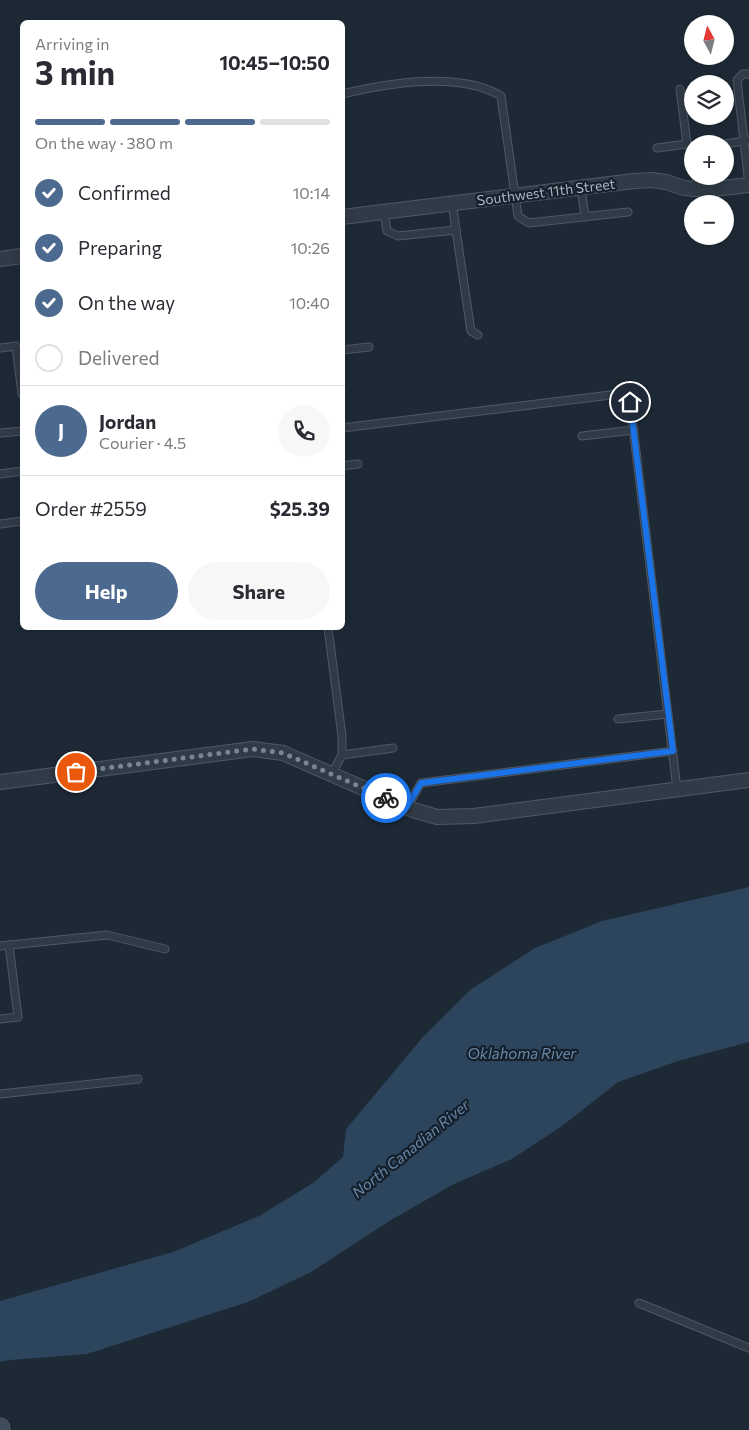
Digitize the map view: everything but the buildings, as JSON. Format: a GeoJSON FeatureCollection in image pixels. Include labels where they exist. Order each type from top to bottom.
{"type":"FeatureCollection","features":[{"type":"Feature","properties":{"kind":"street","name":"Southwest 11th Street"},"geometry":{"type":"LineString","coordinates":[[345,217],[581,187],[651,180],[684,182]]}},
{"type":"Feature","properties":{"kind":"street","name":"Southwest 11th Street"},"geometry":{"type":"LineString","coordinates":[[699,185],[706,190],[749,185]]}},
{"type":"Feature","properties":{"kind":"street"},"geometry":{"type":"LineString","coordinates":[[0,259],[20,256]]}},
{"type":"Feature","properties":{"kind":"street"},"geometry":{"type":"LineString","coordinates":[[0,782],[253,749],[283,753],[407,807],[437,817],[474,816],[749,780]]}},
{"type":"Feature","properties":{"kind":"lane"},"geometry":{"type":"LineString","coordinates":[[749,74],[743,74],[737,80],[746,141],[749,185]]}},
{"type":"Feature","properties":{"kind":"lane"},"geometry":{"type":"LineString","coordinates":[[345,93],[405,83],[455,81],[494,91],[501,96],[518,216],[529,223],[628,212]]}},
{"type":"Feature","properties":{"kind":"lane"},"geometry":{"type":"LineString","coordinates":[[680,89],[688,135]]}},
{"type":"Feature","properties":{"kind":"lane"},"geometry":{"type":"LineString","coordinates":[[657,148],[684,146]]}},
{"type":"Feature","properties":{"kind":"lane"},"geometry":{"type":"LineString","coordinates":[[581,187],[585,217]]}},
{"type":"Feature","properties":{"kind":"lane"},"geometry":{"type":"LineString","coordinates":[[452,203],[470,331],[478,335]]}},
{"type":"Feature","properties":{"kind":"lane"},"geometry":{"type":"LineString","coordinates":[[384,212],[387,231],[398,236],[456,230]]}},
{"type":"Feature","properties":{"kind":"lane"},"geometry":{"type":"LineString","coordinates":[[0,348],[16,346],[20,378]]}},
{"type":"Feature","properties":{"kind":"lane"},"geometry":{"type":"LineString","coordinates":[[345,350],[369,347]]}},
{"type":"Feature","properties":{"kind":"lane"},"geometry":{"type":"LineString","coordinates":[[345,428],[619,394],[630,402],[677,789]]}},
{"type":"Feature","properties":{"kind":"lane"},"geometry":{"type":"LineString","coordinates":[[582,436],[634,430]]}},
{"type":"Feature","properties":{"kind":"lane"},"geometry":{"type":"LineString","coordinates":[[0,434],[20,431]]}},
{"type":"Feature","properties":{"kind":"lane"},"geometry":{"type":"LineString","coordinates":[[345,466],[358,464]]}},
{"type":"Feature","properties":{"kind":"lane"},"geometry":{"type":"LineString","coordinates":[[0,474],[20,471]]}},
{"type":"Feature","properties":{"kind":"lane"},"geometry":{"type":"LineString","coordinates":[[0,524],[20,521]]}},
{"type":"Feature","properties":{"kind":"lane"},"geometry":{"type":"LineString","coordinates":[[328,630],[342,736],[342,755],[331,774]]}},
{"type":"Feature","properties":{"kind":"lane"},"geometry":{"type":"LineString","coordinates":[[618,719],[668,714]]}},
{"type":"Feature","properties":{"kind":"lane"},"geometry":{"type":"LineString","coordinates":[[342,755],[393,748]]}},
{"type":"Feature","properties":{"kind":"lane"},"geometry":{"type":"LineString","coordinates":[[407,807],[421,783],[673,751]]}},
{"type":"Feature","properties":{"kind":"lane"},"geometry":{"type":"LineString","coordinates":[[0,946],[107,935],[165,949]]}},
{"type":"Feature","properties":{"kind":"lane"},"geometry":{"type":"LineString","coordinates":[[0,1019],[18,1016],[8,945]]}},
{"type":"Feature","properties":{"kind":"lane"},"geometry":{"type":"LineString","coordinates":[[0,1094],[138,1079]]}},
{"type":"Feature","properties":{"kind":"lane"},"geometry":{"type":"LineString","coordinates":[[639,1303],[749,1348]]}},
{"type":"Feature","properties":{"kind":"water","name":"Oklahoma River"},"geometry":{"type":"Polygon","coordinates":[[[749,887],[749,1042],[678,1061],[618,1082],[562,1126],[512,1159],[454,1184],[391,1220],[311,1272],[248,1302],[87,1354],[0,1362],[0,1301],[173,1252],[259,1216],[313,1183],[343,1157],[346,1129],[422,1038],[470,990],[535,948],[602,921],[749,887]]]}},
{"type":"Feature","properties":{"kind":"way so far"},"geometry":{"type":"LineString","coordinates":[[76,772],[253,749],[283,753],[386,798]]}},
{"type":"Feature","properties":{"kind":"route"},"geometry":{"type":"LineString","coordinates":[[386,798],[407,807],[421,783],[673,751],[630,402]]}},
{"type":"Feature","properties":{"kind":"water label","name":"North Canadian River"},"geometry":{"type":"Point","coordinates":[411,1149]}}]}
